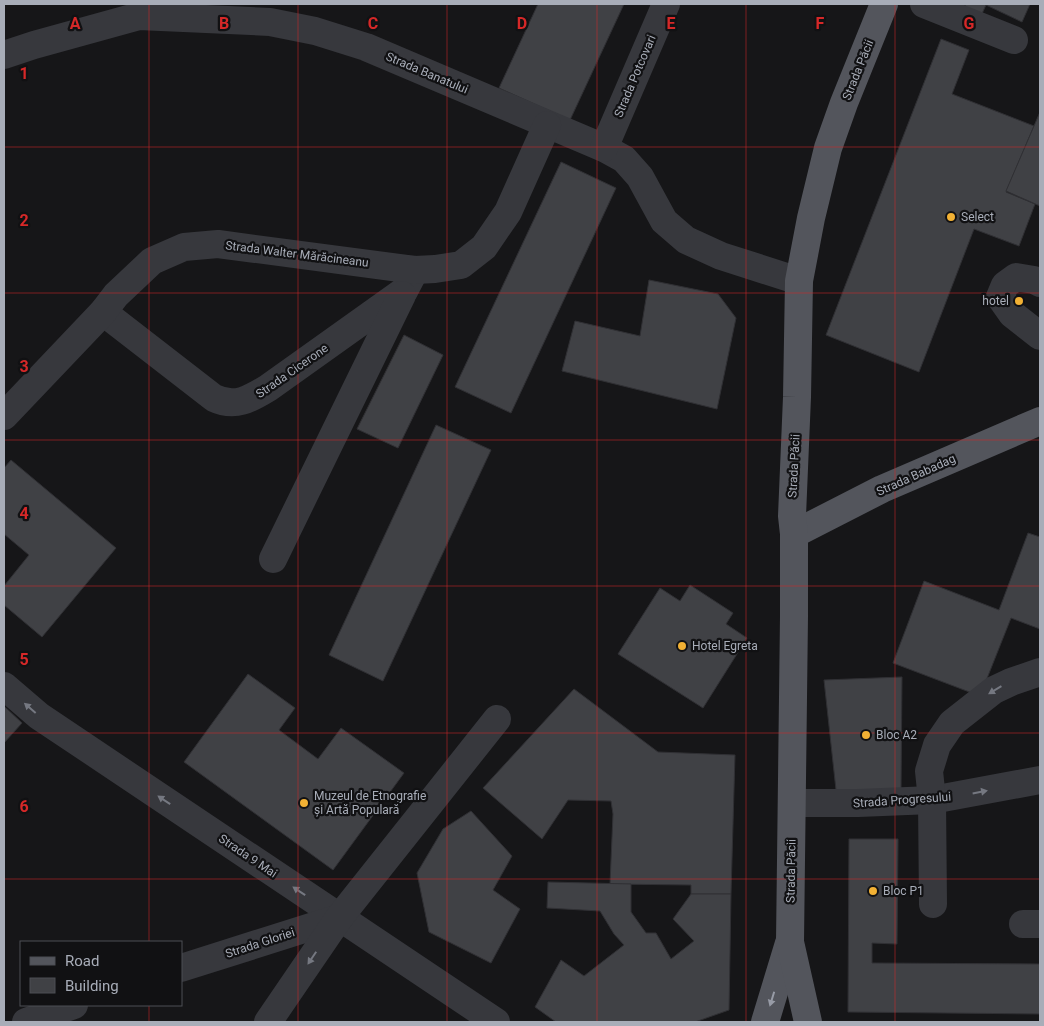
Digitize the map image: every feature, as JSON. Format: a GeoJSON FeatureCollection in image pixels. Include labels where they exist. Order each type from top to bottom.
{"type":"FeatureCollection","features":[{"type":"Feature","properties":{"kind":"main road","name":"Strada Păcii"},"geometry":{"type":"LineString","coordinates":[[808,1022],[790,942],[794,534],[792,516],[799,280],[811,218],[828,148],[884,4]]}},
{"type":"Feature","properties":{"kind":"main road","name":"Strada Babadag"},"geometry":{"type":"LineString","coordinates":[[794,534],[882,489],[1040,421]]}},
{"type":"Feature","properties":{"kind":"main road","name":"Strada Păcii"},"geometry":{"type":"LineString","coordinates":[[765,1022],[790,942]]}},
{"type":"Feature","properties":{"kind":"street","name":"Strada Potcovari"},"geometry":{"type":"LineString","coordinates":[[604,148],[666,4]]}},
{"type":"Feature","properties":{"kind":"street"},"geometry":{"type":"LineString","coordinates":[[924,4],[1014,40]]}},
{"type":"Feature","properties":{"kind":"street","name":"Strada Banatului"},"geometry":{"type":"LineString","coordinates":[[4,55],[139,16],[270,22],[316,30],[366,47],[604,148],[624,159],[640,177],[664,221],[686,240],[721,256],[799,280]]}},
{"type":"Feature","properties":{"kind":"street","name":"Strada Walter Mărăcineanu"},"geometry":{"type":"LineString","coordinates":[[4,416],[104,312],[116,295],[152,261],[184,247],[218,244],[410,280],[435,269],[461,265],[484,247],[508,212],[547,125]]}},
{"type":"Feature","properties":{"kind":"street"},"geometry":{"type":"LineString","coordinates":[[1040,283],[1016,277],[1005,285],[1000,297],[1012,314],[1040,336]]}},
{"type":"Feature","properties":{"kind":"street"},"geometry":{"type":"LineString","coordinates":[[273,559],[410,280]]}},
{"type":"Feature","properties":{"kind":"street","name":"Strada Cicerone"},"geometry":{"type":"LineString","coordinates":[[104,312],[214,398],[224,403],[234,403],[250,399],[268,388],[410,280]]}},
{"type":"Feature","properties":{"kind":"street"},"geometry":{"type":"LineString","coordinates":[[933,904],[932,800],[929,771],[937,745],[952,723],[994,690],[1040,672]]}},
{"type":"Feature","properties":{"kind":"street","name":"Strada 9 Mai"},"geometry":{"type":"LineString","coordinates":[[4,686],[39,716],[496,1022]]}},
{"type":"Feature","properties":{"kind":"street"},"geometry":{"type":"LineString","coordinates":[[268,1022],[340,918],[497,719]]}},
{"type":"Feature","properties":{"kind":"street","name":"Strada Progresului"},"geometry":{"type":"LineString","coordinates":[[792,802],[858,803],[932,800],[1040,780]]}},
{"type":"Feature","properties":{"kind":"street","name":"Strada Gloriei"},"geometry":{"type":"LineString","coordinates":[[182,968],[340,918]]}},
{"type":"Feature","properties":{"kind":"street"},"geometry":{"type":"LineString","coordinates":[[26,1022],[71,1006]]}},
{"type":"Feature","properties":{"kind":"building"},"geometry":{"type":"Polygon","coordinates":[[[538,4],[624,4],[570,120],[499,88],[538,4]]]}},
{"type":"Feature","properties":{"kind":"building"},"geometry":{"type":"Polygon","coordinates":[[[966,4],[1030,4],[1022,22],[986,5],[979,20],[962,12],[966,4]]]}},
{"type":"Feature","properties":{"kind":"building","name":"Select"},"geometry":{"type":"Polygon","coordinates":[[[941,39],[969,50],[952,94],[1034,126],[1006,192],[1035,204],[1019,246],[974,229],[919,372],[826,335],[941,39]]]}},
{"type":"Feature","properties":{"kind":"building"},"geometry":{"type":"Polygon","coordinates":[[[1040,112],[1040,206],[1006,191],[1040,112]]]}},
{"type":"Feature","properties":{"kind":"building"},"geometry":{"type":"Polygon","coordinates":[[[561,162],[616,188],[511,413],[455,387],[561,162]]]}},
{"type":"Feature","properties":{"kind":"building"},"geometry":{"type":"Polygon","coordinates":[[[649,280],[718,294],[736,318],[717,409],[562,371],[575,321],[640,336],[649,280]]]}},
{"type":"Feature","properties":{"kind":"building"},"geometry":{"type":"Polygon","coordinates":[[[404,335],[443,355],[398,448],[357,429],[404,335]]]}},
{"type":"Feature","properties":{"kind":"building"},"geometry":{"type":"Polygon","coordinates":[[[436,425],[491,450],[383,681],[329,655],[436,425]]]}},
{"type":"Feature","properties":{"kind":"building"},"geometry":{"type":"Polygon","coordinates":[[[11,460],[116,548],[42,637],[4,605],[4,586],[29,555],[4,534],[4,468],[11,460]]]}},
{"type":"Feature","properties":{"kind":"building"},"geometry":{"type":"Polygon","coordinates":[[[1028,533],[1040,537],[1040,629],[1011,618],[980,696],[893,663],[924,581],[999,610],[1028,533]]]}},
{"type":"Feature","properties":{"kind":"building","name":"Hotel Egreta"},"geometry":{"type":"Polygon","coordinates":[[[690,585],[733,613],[726,624],[747,638],[703,708],[618,654],[660,588],[680,601],[690,585]]]}},
{"type":"Feature","properties":{"kind":"building"},"geometry":{"type":"Polygon","coordinates":[[[248,674],[295,708],[279,730],[318,759],[341,728],[404,773],[333,870],[184,762],[248,674]]]}},
{"type":"Feature","properties":{"kind":"building","name":"Bloc A2"},"geometry":{"type":"Polygon","coordinates":[[[902,677],[901,791],[836,790],[824,680],[902,677]]]}},
{"type":"Feature","properties":{"kind":"building"},"geometry":{"type":"Polygon","coordinates":[[[574,689],[658,752],[735,755],[731,894],[691,894],[691,885],[610,884],[613,814],[611,801],[568,800],[542,839],[483,788],[574,689]]]}},
{"type":"Feature","properties":{"kind":"building"},"geometry":{"type":"Polygon","coordinates":[[[4,706],[22,723],[4,743],[4,706]]]}},
{"type":"Feature","properties":{"kind":"building"},"geometry":{"type":"Polygon","coordinates":[[[471,811],[512,856],[493,890],[520,909],[491,963],[429,932],[417,873],[443,829],[471,811]]]}},
{"type":"Feature","properties":{"kind":"building","name":"Bloc P1"},"geometry":{"type":"Polygon","coordinates":[[[849,839],[898,839],[897,944],[872,943],[872,963],[1040,964],[1040,1014],[848,1012],[849,839]]]}},
{"type":"Feature","properties":{"kind":"building"},"geometry":{"type":"Polygon","coordinates":[[[548,882],[631,884],[631,912],[646,933],[656,933],[671,959],[694,941],[673,919],[691,894],[731,894],[729,1010],[695,1022],[556,1022],[535,1007],[561,960],[584,976],[624,945],[614,934],[600,911],[547,908],[548,882]]]}},
{"type":"Feature","properties":{"kind":"place","name":"Select"},"geometry":{"type":"Point","coordinates":[951,217]}},
{"type":"Feature","properties":{"kind":"place","name":"hotel"},"geometry":{"type":"Point","coordinates":[1019,301]}},
{"type":"Feature","properties":{"kind":"place","name":"Hotel Egreta"},"geometry":{"type":"Point","coordinates":[682,646]}},
{"type":"Feature","properties":{"kind":"place","name":"Bloc A2"},"geometry":{"type":"Point","coordinates":[866,735]}},
{"type":"Feature","properties":{"kind":"place","name":"Muzeul de Etnografie și Artă Populară"},"geometry":{"type":"Point","coordinates":[304,803]}},
{"type":"Feature","properties":{"kind":"place","name":"Bloc P1"},"geometry":{"type":"Point","coordinates":[873,891]}}]}
